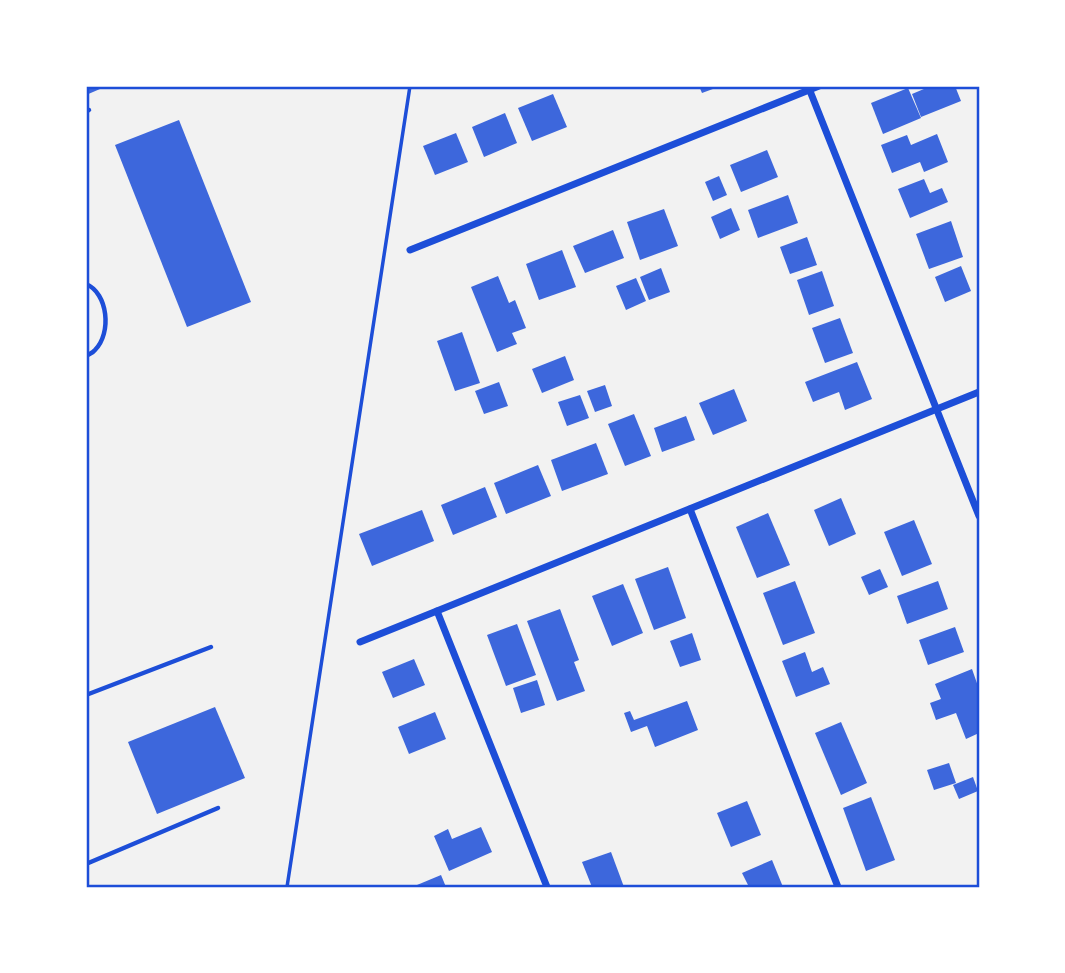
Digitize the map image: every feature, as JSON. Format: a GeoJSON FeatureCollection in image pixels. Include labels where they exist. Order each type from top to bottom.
{"type":"FeatureCollection","features":[{"type":"Feature","properties":{"kind":"street"},"geometry":{"type":"LineString","coordinates":[[410,250],[818,86]]}},
{"type":"Feature","properties":{"kind":"street"},"geometry":{"type":"LineString","coordinates":[[808,88],[979,516]]}},
{"type":"Feature","properties":{"kind":"street"},"geometry":{"type":"LineString","coordinates":[[360,642],[979,392]]}},
{"type":"Feature","properties":{"kind":"street"},"geometry":{"type":"LineString","coordinates":[[690,509],[838,887]]}},
{"type":"Feature","properties":{"kind":"street"},"geometry":{"type":"LineString","coordinates":[[437,611],[547,887]]}},
{"type":"Feature","properties":{"kind":"lane"},"geometry":{"type":"LineString","coordinates":[[86,284],[94,288],[101,299],[105,315],[101,342],[86,356]]}},
{"type":"Feature","properties":{"kind":"lane"},"geometry":{"type":"LineString","coordinates":[[86,695],[211,647]]}},
{"type":"Feature","properties":{"kind":"lane"},"geometry":{"type":"LineString","coordinates":[[86,864],[218,808]]}},
{"type":"Feature","properties":{"kind":"path"},"geometry":{"type":"LineString","coordinates":[[287,887],[410,86]]}},
{"type":"Feature","properties":{"kind":"building"},"geometry":{"type":"Polygon","coordinates":[[[86,86],[99,86],[100,89],[86,95],[86,86]]]}},
{"type":"Feature","properties":{"kind":"building"},"geometry":{"type":"Polygon","coordinates":[[[699,86],[721,86],[702,93],[699,86]]]}},
{"type":"Feature","properties":{"kind":"building"},"geometry":{"type":"Polygon","coordinates":[[[931,86],[955,86],[961,101],[921,117],[912,94],[931,86]]]}},
{"type":"Feature","properties":{"kind":"building"},"geometry":{"type":"Polygon","coordinates":[[[908,88],[921,118],[883,134],[871,103],[908,88]]]}},
{"type":"Feature","properties":{"kind":"building"},"geometry":{"type":"Polygon","coordinates":[[[553,94],[567,127],[532,141],[518,108],[553,94]]]}},
{"type":"Feature","properties":{"kind":"building"},"geometry":{"type":"Polygon","coordinates":[[[505,113],[517,143],[484,157],[472,127],[505,113]]]}},
{"type":"Feature","properties":{"kind":"building"},"geometry":{"type":"Polygon","coordinates":[[[179,120],[251,302],[187,327],[115,145],[179,120]]]}},
{"type":"Feature","properties":{"kind":"building"},"geometry":{"type":"Polygon","coordinates":[[[456,133],[468,162],[435,175],[423,146],[456,133]]]}},
{"type":"Feature","properties":{"kind":"building"},"geometry":{"type":"Polygon","coordinates":[[[937,134],[948,162],[924,172],[920,162],[892,173],[881,145],[907,135],[911,145],[937,134]]]}},
{"type":"Feature","properties":{"kind":"building"},"geometry":{"type":"Polygon","coordinates":[[[767,150],[778,177],[741,192],[730,165],[767,150]]]}},
{"type":"Feature","properties":{"kind":"building"},"geometry":{"type":"Polygon","coordinates":[[[719,176],[727,195],[713,201],[705,182],[719,176]]]}},
{"type":"Feature","properties":{"kind":"building"},"geometry":{"type":"Polygon","coordinates":[[[924,179],[930,193],[942,188],[948,202],[910,218],[898,189],[924,179]]]}},
{"type":"Feature","properties":{"kind":"building"},"geometry":{"type":"Polygon","coordinates":[[[788,195],[798,223],[758,238],[748,210],[788,195]]]}},
{"type":"Feature","properties":{"kind":"building"},"geometry":{"type":"Polygon","coordinates":[[[731,208],[740,230],[720,239],[711,217],[731,208]]]}},
{"type":"Feature","properties":{"kind":"building"},"geometry":{"type":"Polygon","coordinates":[[[664,209],[678,246],[640,260],[627,222],[664,209]]]}},
{"type":"Feature","properties":{"kind":"building"},"geometry":{"type":"Polygon","coordinates":[[[951,221],[963,257],[929,269],[916,234],[951,221]]]}},
{"type":"Feature","properties":{"kind":"building"},"geometry":{"type":"Polygon","coordinates":[[[613,230],[624,258],[585,273],[573,246],[613,230]]]}},
{"type":"Feature","properties":{"kind":"building"},"geometry":{"type":"Polygon","coordinates":[[[807,237],[817,265],[790,274],[780,247],[807,237]]]}},
{"type":"Feature","properties":{"kind":"building"},"geometry":{"type":"Polygon","coordinates":[[[562,250],[576,287],[539,300],[526,264],[562,250]]]}},
{"type":"Feature","properties":{"kind":"building"},"geometry":{"type":"Polygon","coordinates":[[[961,266],[971,291],[945,302],[935,277],[961,266]]]}},
{"type":"Feature","properties":{"kind":"building"},"geometry":{"type":"Polygon","coordinates":[[[661,268],[670,292],[649,300],[640,277],[661,268]]]}},
{"type":"Feature","properties":{"kind":"building"},"geometry":{"type":"Polygon","coordinates":[[[822,271],[834,306],[809,315],[797,280],[822,271]]]}},
{"type":"Feature","properties":{"kind":"building"},"geometry":{"type":"Polygon","coordinates":[[[498,276],[509,303],[515,300],[526,328],[512,333],[517,344],[497,352],[471,287],[498,276]]]}},
{"type":"Feature","properties":{"kind":"building"},"geometry":{"type":"Polygon","coordinates":[[[636,278],[646,301],[626,310],[616,286],[636,278]]]}},
{"type":"Feature","properties":{"kind":"building"},"geometry":{"type":"Polygon","coordinates":[[[840,318],[853,353],[825,363],[812,328],[840,318]]]}},
{"type":"Feature","properties":{"kind":"building"},"geometry":{"type":"Polygon","coordinates":[[[462,332],[480,383],[455,391],[437,341],[462,332]]]}},
{"type":"Feature","properties":{"kind":"building"},"geometry":{"type":"Polygon","coordinates":[[[565,356],[574,380],[542,393],[532,369],[565,356]]]}},
{"type":"Feature","properties":{"kind":"building"},"geometry":{"type":"Polygon","coordinates":[[[857,362],[872,399],[845,410],[839,392],[813,402],[805,382],[857,362]]]}},
{"type":"Feature","properties":{"kind":"building"},"geometry":{"type":"Polygon","coordinates":[[[499,382],[508,406],[484,414],[475,391],[499,382]]]}},
{"type":"Feature","properties":{"kind":"building"},"geometry":{"type":"Polygon","coordinates":[[[605,385],[612,406],[595,412],[587,391],[605,385]]]}},
{"type":"Feature","properties":{"kind":"building"},"geometry":{"type":"Polygon","coordinates":[[[734,389],[747,421],[713,435],[699,403],[734,389]]]}},
{"type":"Feature","properties":{"kind":"building"},"geometry":{"type":"Polygon","coordinates":[[[580,395],[589,418],[567,426],[558,402],[580,395]]]}},
{"type":"Feature","properties":{"kind":"building"},"geometry":{"type":"Polygon","coordinates":[[[634,414],[651,456],[625,466],[608,424],[634,414]]]}},
{"type":"Feature","properties":{"kind":"building"},"geometry":{"type":"Polygon","coordinates":[[[686,416],[695,440],[662,452],[654,428],[686,416]]]}},
{"type":"Feature","properties":{"kind":"building"},"geometry":{"type":"Polygon","coordinates":[[[596,443],[608,474],[562,491],[551,460],[596,443]]]}},
{"type":"Feature","properties":{"kind":"building"},"geometry":{"type":"Polygon","coordinates":[[[538,465],[551,496],[506,514],[494,483],[538,465]]]}},
{"type":"Feature","properties":{"kind":"building"},"geometry":{"type":"Polygon","coordinates":[[[485,487],[497,517],[453,535],[441,505],[485,487]]]}},
{"type":"Feature","properties":{"kind":"building"},"geometry":{"type":"Polygon","coordinates":[[[841,498],[856,534],[829,546],[814,510],[841,498]]]}},
{"type":"Feature","properties":{"kind":"building"},"geometry":{"type":"Polygon","coordinates":[[[422,510],[434,541],[372,566],[359,534],[422,510]]]}},
{"type":"Feature","properties":{"kind":"building"},"geometry":{"type":"Polygon","coordinates":[[[768,513],[790,565],[757,578],[736,527],[768,513]]]}},
{"type":"Feature","properties":{"kind":"building"},"geometry":{"type":"Polygon","coordinates":[[[914,520],[932,564],[902,576],[884,532],[914,520]]]}},
{"type":"Feature","properties":{"kind":"building"},"geometry":{"type":"Polygon","coordinates":[[[668,567],[686,618],[654,630],[635,579],[668,567]]]}},
{"type":"Feature","properties":{"kind":"building"},"geometry":{"type":"Polygon","coordinates":[[[880,569],[888,587],[869,595],[861,577],[880,569]]]}},
{"type":"Feature","properties":{"kind":"building"},"geometry":{"type":"Polygon","coordinates":[[[795,581],[815,633],[783,645],[763,593],[795,581]]]}},
{"type":"Feature","properties":{"kind":"building"},"geometry":{"type":"Polygon","coordinates":[[[938,581],[948,609],[907,624],[897,596],[938,581]]]}},
{"type":"Feature","properties":{"kind":"building"},"geometry":{"type":"Polygon","coordinates":[[[623,584],[643,633],[612,646],[592,596],[623,584]]]}},
{"type":"Feature","properties":{"kind":"building"},"geometry":{"type":"Polygon","coordinates":[[[560,609],[579,660],[574,662],[585,691],[557,701],[527,621],[560,609]]]}},
{"type":"Feature","properties":{"kind":"building"},"geometry":{"type":"Polygon","coordinates":[[[517,624],[536,675],[506,686],[487,635],[517,624]]]}},
{"type":"Feature","properties":{"kind":"building"},"geometry":{"type":"Polygon","coordinates":[[[955,627],[964,652],[928,665],[919,640],[955,627]]]}},
{"type":"Feature","properties":{"kind":"building"},"geometry":{"type":"Polygon","coordinates":[[[692,633],[701,660],[680,667],[670,641],[692,633]]]}},
{"type":"Feature","properties":{"kind":"building"},"geometry":{"type":"Polygon","coordinates":[[[805,652],[812,672],[823,667],[830,684],[796,697],[782,661],[805,652]]]}},
{"type":"Feature","properties":{"kind":"building"},"geometry":{"type":"Polygon","coordinates":[[[414,659],[425,685],[393,698],[382,672],[414,659]]]}},
{"type":"Feature","properties":{"kind":"building"},"geometry":{"type":"Polygon","coordinates":[[[972,669],[979,689],[979,733],[966,739],[956,713],[936,720],[930,703],[941,699],[935,684],[972,669]]]}},
{"type":"Feature","properties":{"kind":"building"},"geometry":{"type":"Polygon","coordinates":[[[537,680],[545,705],[521,713],[513,688],[537,680]]]}},
{"type":"Feature","properties":{"kind":"building"},"geometry":{"type":"Polygon","coordinates":[[[687,701],[698,730],[655,747],[647,726],[631,732],[624,713],[630,711],[634,720],[687,701]]]}},
{"type":"Feature","properties":{"kind":"building"},"geometry":{"type":"Polygon","coordinates":[[[215,707],[245,778],[157,814],[128,742],[215,707]]]}},
{"type":"Feature","properties":{"kind":"building"},"geometry":{"type":"Polygon","coordinates":[[[435,712],[446,739],[409,754],[398,727],[435,712]]]}},
{"type":"Feature","properties":{"kind":"building"},"geometry":{"type":"Polygon","coordinates":[[[841,722],[867,783],[841,795],[815,733],[841,722]]]}},
{"type":"Feature","properties":{"kind":"building"},"geometry":{"type":"Polygon","coordinates":[[[949,763],[956,783],[934,790],[927,770],[949,763]]]}},
{"type":"Feature","properties":{"kind":"building"},"geometry":{"type":"Polygon","coordinates":[[[973,777],[978,791],[959,799],[953,785],[973,777]]]}},
{"type":"Feature","properties":{"kind":"building"},"geometry":{"type":"Polygon","coordinates":[[[871,797],[895,860],[866,871],[843,808],[871,797]]]}},
{"type":"Feature","properties":{"kind":"building"},"geometry":{"type":"Polygon","coordinates":[[[747,801],[761,835],[731,847],[717,813],[747,801]]]}},
{"type":"Feature","properties":{"kind":"building"},"geometry":{"type":"Polygon","coordinates":[[[481,827],[492,852],[449,871],[434,836],[448,829],[452,839],[481,827]]]}},
{"type":"Feature","properties":{"kind":"building"},"geometry":{"type":"Polygon","coordinates":[[[611,852],[624,887],[592,887],[582,862],[611,852]]]}},
{"type":"Feature","properties":{"kind":"building"},"geometry":{"type":"Polygon","coordinates":[[[772,860],[783,887],[749,887],[742,873],[772,860]]]}},
{"type":"Feature","properties":{"kind":"building"},"geometry":{"type":"Polygon","coordinates":[[[441,875],[446,887],[417,885],[441,875]]]}}]}
